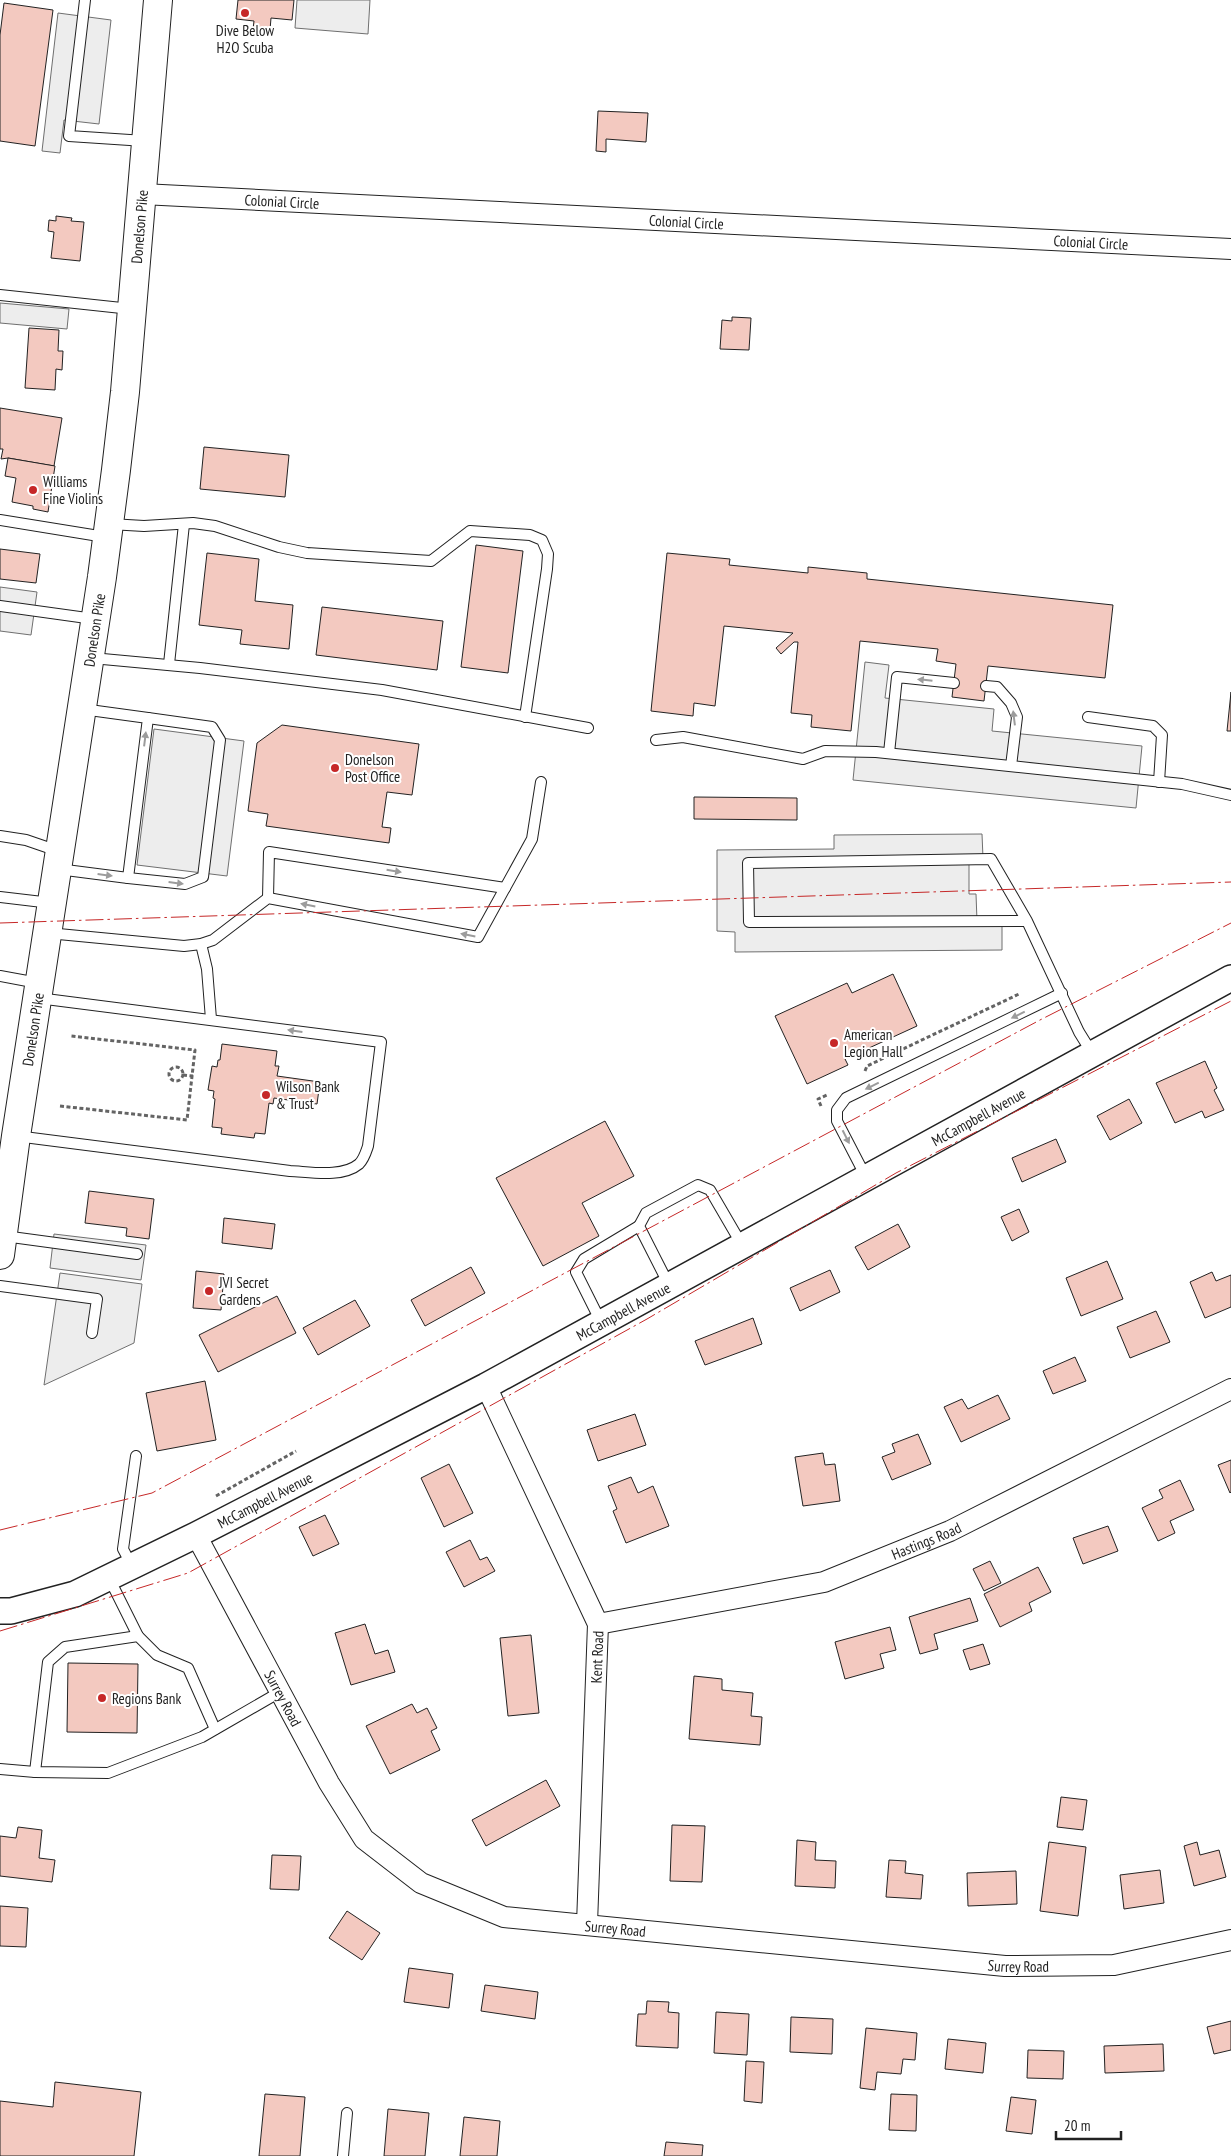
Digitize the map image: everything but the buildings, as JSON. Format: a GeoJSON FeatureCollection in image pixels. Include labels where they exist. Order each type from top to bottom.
{"type":"FeatureCollection","features":[{"type":"Feature","properties":{"kind":"main road","name":"Donelson Pike"},"geometry":{"type":"LineString","coordinates":[[1,1245],[8,1135],[38,990],[108,530],[125,392],[158,0]]}},
{"type":"Feature","properties":{"kind":"street","name":"Colonial Circle"},"geometry":{"type":"LineString","coordinates":[[142,194],[1231,249]]}},
{"type":"Feature","properties":{"kind":"street","name":"McCampbell Avenue"},"geometry":{"type":"LineString","coordinates":[[0,1611],[11,1611],[75,1594],[196,1535],[486,1386],[1231,978]]}},
{"type":"Feature","properties":{"kind":"street","name":"Kent Road"},"geometry":{"type":"LineString","coordinates":[[486,1386],[598,1624],[587,1924]]}},
{"type":"Feature","properties":{"kind":"street","name":"Hastings Road"},"geometry":{"type":"LineString","coordinates":[[598,1624],[824,1582],[950,1531],[1231,1389]]}},
{"type":"Feature","properties":{"kind":"street","name":"Surrey Road"},"geometry":{"type":"LineString","coordinates":[[196,1535],[329,1783],[364,1839],[421,1883],[504,1917],[1004,1966],[1114,1965],[1231,1940]]}},
{"type":"Feature","properties":{"kind":"lane"},"geometry":{"type":"LineString","coordinates":[[85,0],[69,136],[146,142]]}},
{"type":"Feature","properties":{"kind":"lane"},"geometry":{"type":"LineString","coordinates":[[0,296],[132,309]]}},
{"type":"Feature","properties":{"kind":"lane"},"geometry":{"type":"LineString","coordinates":[[0,520],[108,530],[184,524],[214,526],[307,554],[432,561],[470,531],[530,535],[542,540],[548,554],[525,717]]}},
{"type":"Feature","properties":{"kind":"lane"},"geometry":{"type":"LineString","coordinates":[[169,664],[184,524]]}},
{"type":"Feature","properties":{"kind":"lane"},"geometry":{"type":"LineString","coordinates":[[0,606],[95,619]]}},
{"type":"Feature","properties":{"kind":"lane"},"geometry":{"type":"LineString","coordinates":[[90,658],[169,664],[382,690],[588,728]]}},
{"type":"Feature","properties":{"kind":"lane"},"geometry":{"type":"LineString","coordinates":[[890,753],[897,677],[954,683]]}},
{"type":"Feature","properties":{"kind":"lane"},"geometry":{"type":"LineString","coordinates":[[986,686],[998,688],[1011,703],[1017,718],[1011,766]]}},
{"type":"Feature","properties":{"kind":"lane"},"geometry":{"type":"LineString","coordinates":[[0,836],[26,840],[58,860],[128,878],[185,884],[203,877],[220,740],[212,727],[82,709]]}},
{"type":"Feature","properties":{"kind":"lane"},"geometry":{"type":"LineString","coordinates":[[128,878],[148,718]]}},
{"type":"Feature","properties":{"kind":"lane"},"geometry":{"type":"LineString","coordinates":[[1088,718],[1153,726],[1162,735],[1159,782]]}},
{"type":"Feature","properties":{"kind":"lane"},"geometry":{"type":"LineString","coordinates":[[656,740],[683,737],[802,759],[825,751],[890,753],[1182,784],[1231,795]]}},
{"type":"Feature","properties":{"kind":"lane"},"geometry":{"type":"LineString","coordinates":[[47,932],[184,946],[201,944],[213,940],[268,898],[478,937],[532,839],[541,782]]}},
{"type":"Feature","properties":{"kind":"lane"},"geometry":{"type":"LineString","coordinates":[[268,898],[269,852],[505,888]]}},
{"type":"Feature","properties":{"kind":"lane"},"geometry":{"type":"LineString","coordinates":[[1027,921],[749,922],[748,863],[991,859],[1027,921],[1079,1032],[1092,1054]]}},
{"type":"Feature","properties":{"kind":"lane"},"geometry":{"type":"LineString","coordinates":[[0,897],[52,904]]}},
{"type":"Feature","properties":{"kind":"lane"},"geometry":{"type":"LineString","coordinates":[[201,944],[207,970],[211,1019]]}},
{"type":"Feature","properties":{"kind":"lane"},"geometry":{"type":"LineString","coordinates":[[0,976],[38,990],[211,1019],[381,1042],[368,1146],[363,1159],[350,1169],[338,1172],[290,1171],[8,1135]]}},
{"type":"Feature","properties":{"kind":"lane"},"geometry":{"type":"LineString","coordinates":[[866,1177],[838,1121],[837,1110],[846,1098],[1062,993]]}},
{"type":"Feature","properties":{"kind":"lane"},"geometry":{"type":"LineString","coordinates":[[601,1322],[576,1272],[584,1259],[639,1226],[646,1214],[698,1185],[710,1190],[742,1245]]}},
{"type":"Feature","properties":{"kind":"lane"},"geometry":{"type":"LineString","coordinates":[[639,1226],[669,1285]]}},
{"type":"Feature","properties":{"kind":"lane"},"geometry":{"type":"LineString","coordinates":[[1,1245],[137,1254]]}},
{"type":"Feature","properties":{"kind":"lane"},"geometry":{"type":"LineString","coordinates":[[0,1286],[96,1299],[92,1333]]}},
{"type":"Feature","properties":{"kind":"lane"},"geometry":{"type":"LineString","coordinates":[[132,1566],[123,1549],[136,1456]]}},
{"type":"Feature","properties":{"kind":"lane"},"geometry":{"type":"LineString","coordinates":[[109,1577],[138,1636],[157,1655],[188,1668],[215,1729]]}},
{"type":"Feature","properties":{"kind":"lane"},"geometry":{"type":"LineString","coordinates":[[35,1772],[48,1662],[64,1647],[138,1636]]}},
{"type":"Feature","properties":{"kind":"lane"},"geometry":{"type":"LineString","coordinates":[[0,1769],[35,1772],[108,1773],[202,1736],[280,1692]]}},
{"type":"Feature","properties":{"kind":"lane"},"geometry":{"type":"LineString","coordinates":[[343,2156],[347,2113]]}},
{"type":"Feature","properties":{"kind":"path"},"geometry":{"type":"LineString","coordinates":[[60,1106],[187,1120],[196,1050],[71,1036]]}},
{"type":"Feature","properties":{"kind":"path"},"geometry":{"type":"LineString","coordinates":[[177,1067],[182,1070],[183,1075],[181,1079],[174,1081],[169,1074],[173,1068],[177,1067]]}},
{"type":"Feature","properties":{"kind":"path"},"geometry":{"type":"LineString","coordinates":[[183,1075],[192,1076]]}},
{"type":"Feature","properties":{"kind":"shaded area"},"geometry":{"type":"Polygon","coordinates":[[[297,0],[370,0],[368,34],[295,28],[297,0]]]}},
{"type":"Feature","properties":{"kind":"shaded area"},"geometry":{"type":"Polygon","coordinates":[[[58,13],[111,20],[99,124],[64,120],[60,153],[42,151],[58,13]]]}},
{"type":"Feature","properties":{"kind":"shaded area"},"geometry":{"type":"Polygon","coordinates":[[[0,303],[69,309],[67,329],[0,323],[0,303]]]}},
{"type":"Feature","properties":{"kind":"shaded area"},"geometry":{"type":"Polygon","coordinates":[[[0,587],[37,592],[31,635],[0,631],[0,587]]]}},
{"type":"Feature","properties":{"kind":"shaded area"},"geometry":{"type":"Polygon","coordinates":[[[865,662],[889,665],[885,698],[994,709],[992,731],[1142,746],[1136,808],[853,780],[865,662]]]}},
{"type":"Feature","properties":{"kind":"shaded area"},"geometry":{"type":"Polygon","coordinates":[[[154,729],[244,741],[227,876],[137,865],[154,729]]]}},
{"type":"Feature","properties":{"kind":"shaded area"},"geometry":{"type":"Polygon","coordinates":[[[982,834],[983,858],[969,859],[969,894],[976,894],[977,921],[1002,921],[1002,950],[735,952],[735,932],[717,931],[717,850],[834,849],[834,835],[982,834]]]}},
{"type":"Feature","properties":{"kind":"shaded area"},"geometry":{"type":"Polygon","coordinates":[[[54,1234],[146,1245],[141,1280],[50,1268],[54,1234]]]}},
{"type":"Feature","properties":{"kind":"shaded area"},"geometry":{"type":"Polygon","coordinates":[[[60,1273],[142,1284],[134,1343],[44,1385],[60,1273]]]}},
{"type":"Feature","properties":{"kind":"power"},"geometry":{"type":"LineString","coordinates":[[0,923],[1231,882]]}},
{"type":"Feature","properties":{"kind":"power"},"geometry":{"type":"LineString","coordinates":[[0,1530],[152,1493],[1040,1020],[1231,923]]}},
{"type":"Feature","properties":{"kind":"power"},"geometry":{"type":"LineString","coordinates":[[0,1631],[188,1573],[647,1319],[896,1173],[1231,1001]]}},
{"type":"Feature","properties":{"kind":"place","name":"Dive Below H2O Scuba"},"geometry":{"type":"Point","coordinates":[245,13]}},
{"type":"Feature","properties":{"kind":"place","name":"Williams Fine Violins"},"geometry":{"type":"Point","coordinates":[33,490]}},
{"type":"Feature","properties":{"kind":"place","name":"Donelson Post Office"},"geometry":{"type":"Point","coordinates":[335,768]}},
{"type":"Feature","properties":{"kind":"place","name":"American Legion Hall"},"geometry":{"type":"Point","coordinates":[834,1043]}},
{"type":"Feature","properties":{"kind":"place","name":"Wilson Bank & Trust"},"geometry":{"type":"Point","coordinates":[266,1095]}},
{"type":"Feature","properties":{"kind":"place","name":"JVI Secret Gardens"},"geometry":{"type":"Point","coordinates":[209,1291]}},
{"type":"Feature","properties":{"kind":"place","name":"Regions Bank"},"geometry":{"type":"Point","coordinates":[102,1698]}}]}
